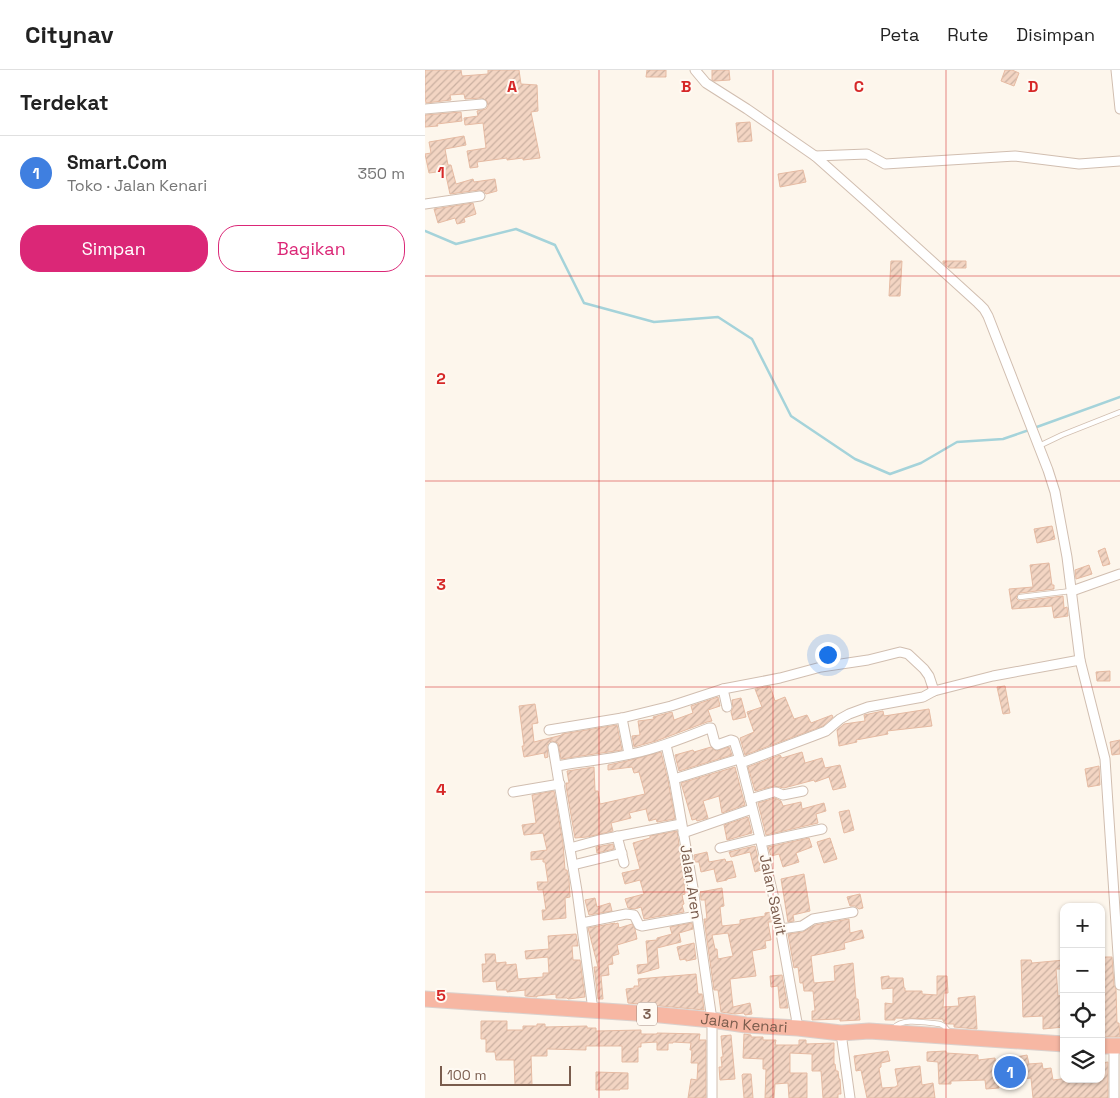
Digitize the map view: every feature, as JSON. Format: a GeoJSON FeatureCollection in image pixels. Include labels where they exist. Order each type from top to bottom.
{"type":"FeatureCollection","features":[{"type":"Feature","properties":{"kind":"highway","name":"Jalan Kenari"},"geometry":{"type":"LineString","coordinates":[[425,999],[593,1010],[841,1033],[869,1031],[1060,1044]]}},
{"type":"Feature","properties":{"kind":"street"},"geometry":{"type":"LineString","coordinates":[[695,70],[706,83],[815,156],[984,309],[1038,443],[1055,492],[1072,591],[1080,660],[1105,759],[1120,985]]}},
{"type":"Feature","properties":{"kind":"street"},"geometry":{"type":"LineString","coordinates":[[1116,70],[1120,109]]}},
{"type":"Feature","properties":{"kind":"street"},"geometry":{"type":"LineString","coordinates":[[425,109],[482,104]]}},
{"type":"Feature","properties":{"kind":"street"},"geometry":{"type":"LineString","coordinates":[[815,156],[867,154],[885,164],[1015,156],[1079,164],[1120,161]]}},
{"type":"Feature","properties":{"kind":"street"},"geometry":{"type":"LineString","coordinates":[[425,204],[480,196]]}},
{"type":"Feature","properties":{"kind":"street"},"geometry":{"type":"LineString","coordinates":[[1072,591],[1120,574]]}},
{"type":"Feature","properties":{"kind":"street"},"geometry":{"type":"LineString","coordinates":[[549,730],[622,718],[671,706],[723,689],[780,678],[821,667],[868,660],[903,652],[908,654],[924,669],[929,676],[933,691]]}},
{"type":"Feature","properties":{"kind":"street"},"geometry":{"type":"LineString","coordinates":[[674,779],[740,761],[813,736],[868,706],[923,697],[933,691],[993,676],[1080,660]]}},
{"type":"Feature","properties":{"kind":"street"},"geometry":{"type":"LineString","coordinates":[[723,689],[727,707]]}},
{"type":"Feature","properties":{"kind":"street"},"geometry":{"type":"LineString","coordinates":[[622,718],[629,754]]}},
{"type":"Feature","properties":{"kind":"street","name":"Jalan Sawit"},"geometry":{"type":"LineString","coordinates":[[666,744],[709,728],[711,728],[717,745],[731,740],[734,741],[761,840],[781,929],[798,1028]]}},
{"type":"Feature","properties":{"kind":"street"},"geometry":{"type":"LineString","coordinates":[[557,766],[638,753],[666,744]]}},
{"type":"Feature","properties":{"kind":"street","name":"Jalan Aren"},"geometry":{"type":"LineString","coordinates":[[666,744],[692,884],[712,1020],[712,1098]]}},
{"type":"Feature","properties":{"kind":"street"},"geometry":{"type":"LineString","coordinates":[[553,747],[582,923],[593,1010]]}},
{"type":"Feature","properties":{"kind":"street"},"geometry":{"type":"LineString","coordinates":[[513,792],[560,784]]}},
{"type":"Feature","properties":{"kind":"street"},"geometry":{"type":"LineString","coordinates":[[750,799],[774,792],[783,795],[803,791]]}},
{"type":"Feature","properties":{"kind":"street"},"geometry":{"type":"LineString","coordinates":[[570,848],[617,836],[682,828],[752,809]]}},
{"type":"Feature","properties":{"kind":"street"},"geometry":{"type":"LineString","coordinates":[[720,848],[822,829]]}},
{"type":"Feature","properties":{"kind":"street"},"geometry":{"type":"LineString","coordinates":[[617,836],[624,863]]}},
{"type":"Feature","properties":{"kind":"street"},"geometry":{"type":"LineString","coordinates":[[573,865],[621,853]]}},
{"type":"Feature","properties":{"kind":"street"},"geometry":{"type":"LineString","coordinates":[[781,929],[802,926],[813,920],[853,912]]}},
{"type":"Feature","properties":{"kind":"street"},"geometry":{"type":"LineString","coordinates":[[582,923],[626,914],[634,915],[639,925],[642,926],[697,916]]}},
{"type":"Feature","properties":{"kind":"street"},"geometry":{"type":"LineString","coordinates":[[841,1033],[850,1098]]}},
{"type":"Feature","properties":{"kind":"street"},"geometry":{"type":"LineString","coordinates":[[1112,1046],[1114,1098]]}},
{"type":"Feature","properties":{"kind":"lane"},"geometry":{"type":"LineString","coordinates":[[1038,443],[1120,412]]}},
{"type":"Feature","properties":{"kind":"lane"},"geometry":{"type":"LineString","coordinates":[[1020,597],[1072,591]]}},
{"type":"Feature","properties":{"kind":"building"},"geometry":{"type":"Polygon","coordinates":[[[425,70],[461,70],[462,76],[488,74],[488,70],[519,70],[521,84],[537,85],[538,111],[531,112],[540,158],[507,160],[507,158],[477,162],[478,167],[470,168],[467,151],[486,148],[483,123],[465,125],[464,118],[478,116],[477,111],[486,109],[488,106],[487,101],[482,98],[465,99],[464,94],[450,95],[451,100],[426,103],[425,70]]]}},
{"type":"Feature","properties":{"kind":"building"},"geometry":{"type":"Polygon","coordinates":[[[647,70],[666,70],[666,77],[646,77],[647,70]]]}},
{"type":"Feature","properties":{"kind":"building"},"geometry":{"type":"Polygon","coordinates":[[[712,70],[729,70],[730,80],[712,80],[712,70]]]}},
{"type":"Feature","properties":{"kind":"building"},"geometry":{"type":"Polygon","coordinates":[[[1005,70],[1019,73],[1014,86],[1001,81],[1005,70]]]}},
{"type":"Feature","properties":{"kind":"building"},"geometry":{"type":"Polygon","coordinates":[[[461,112],[462,121],[425,127],[425,115],[461,112]]]}},
{"type":"Feature","properties":{"kind":"building"},"geometry":{"type":"Polygon","coordinates":[[[750,122],[752,141],[738,142],[736,123],[750,122]]]}},
{"type":"Feature","properties":{"kind":"building"},"geometry":{"type":"Polygon","coordinates":[[[464,136],[466,145],[445,149],[448,165],[451,165],[456,184],[473,179],[474,182],[495,179],[497,191],[486,194],[484,191],[479,190],[450,194],[445,171],[429,173],[425,154],[431,153],[429,142],[464,136]]]}},
{"type":"Feature","properties":{"kind":"building"},"geometry":{"type":"Polygon","coordinates":[[[803,170],[806,182],[780,187],[778,174],[803,170]]]}},
{"type":"Feature","properties":{"kind":"building"},"geometry":{"type":"Polygon","coordinates":[[[473,203],[476,214],[464,218],[465,222],[457,224],[455,218],[438,223],[434,209],[473,203]]]}},
{"type":"Feature","properties":{"kind":"building"},"geometry":{"type":"Polygon","coordinates":[[[891,261],[902,261],[900,296],[889,296],[891,261]]]}},
{"type":"Feature","properties":{"kind":"building"},"geometry":{"type":"Polygon","coordinates":[[[943,261],[966,261],[966,268],[949,268],[943,261]]]}},
{"type":"Feature","properties":{"kind":"building"},"geometry":{"type":"Polygon","coordinates":[[[1052,526],[1055,539],[1037,543],[1034,529],[1052,526]]]}},
{"type":"Feature","properties":{"kind":"building"},"geometry":{"type":"Polygon","coordinates":[[[1105,548],[1110,564],[1103,566],[1098,551],[1105,548]]]}},
{"type":"Feature","properties":{"kind":"building"},"geometry":{"type":"Polygon","coordinates":[[[1049,563],[1054,589],[1020,593],[1016,598],[1020,601],[1063,596],[1064,608],[1067,607],[1068,616],[1054,618],[1052,606],[1012,609],[1009,589],[1033,587],[1030,565],[1049,563]]]}},
{"type":"Feature","properties":{"kind":"building"},"geometry":{"type":"Polygon","coordinates":[[[1089,565],[1092,574],[1076,579],[1075,570],[1089,565]]]}},
{"type":"Feature","properties":{"kind":"building"},"geometry":{"type":"Polygon","coordinates":[[[1110,671],[1110,681],[1097,681],[1096,672],[1110,671]]]}},
{"type":"Feature","properties":{"kind":"building"},"geometry":{"type":"Polygon","coordinates":[[[770,686],[775,701],[785,697],[794,719],[807,715],[811,723],[832,715],[833,717],[823,726],[745,755],[740,738],[754,732],[747,712],[762,707],[755,689],[770,686]]]}},
{"type":"Feature","properties":{"kind":"building"},"geometry":{"type":"Polygon","coordinates":[[[1005,686],[1010,713],[1003,714],[997,687],[1005,686]]]}},
{"type":"Feature","properties":{"kind":"building"},"geometry":{"type":"Polygon","coordinates":[[[718,697],[720,706],[708,710],[712,721],[634,747],[632,736],[640,735],[638,721],[654,719],[653,717],[672,712],[674,720],[693,713],[691,706],[718,697]]]}},
{"type":"Feature","properties":{"kind":"building"},"geometry":{"type":"Polygon","coordinates":[[[741,698],[746,717],[733,720],[731,712],[733,708],[732,700],[741,698]]]}},
{"type":"Feature","properties":{"kind":"building"},"geometry":{"type":"Polygon","coordinates":[[[535,704],[538,723],[532,724],[534,742],[562,734],[617,725],[622,750],[561,759],[558,743],[552,741],[547,745],[548,757],[545,758],[544,753],[524,757],[519,706],[535,704]]]}},
{"type":"Feature","properties":{"kind":"building"},"geometry":{"type":"Polygon","coordinates":[[[929,709],[932,726],[887,731],[888,734],[856,740],[857,742],[839,746],[837,730],[844,724],[865,721],[864,715],[883,711],[884,716],[929,709]]]}},
{"type":"Feature","properties":{"kind":"building"},"geometry":{"type":"Polygon","coordinates":[[[1120,740],[1120,754],[1112,755],[1110,742],[1120,740]]]}},
{"type":"Feature","properties":{"kind":"building"},"geometry":{"type":"Polygon","coordinates":[[[711,747],[716,751],[729,747],[732,755],[679,771],[675,755],[711,747]]]}},
{"type":"Feature","properties":{"kind":"building"},"geometry":{"type":"Polygon","coordinates":[[[661,752],[675,819],[657,822],[656,819],[649,821],[646,809],[629,813],[631,818],[611,823],[613,831],[575,838],[566,786],[566,783],[569,783],[567,771],[594,767],[595,791],[598,791],[600,804],[645,794],[639,772],[634,773],[632,767],[608,770],[608,765],[661,752]]]}},
{"type":"Feature","properties":{"kind":"building"},"geometry":{"type":"Polygon","coordinates":[[[802,752],[805,763],[822,758],[825,768],[840,765],[846,787],[833,790],[829,777],[815,782],[814,780],[784,788],[774,786],[755,791],[748,767],[780,755],[782,758],[802,752]]]}},
{"type":"Feature","properties":{"kind":"building"},"geometry":{"type":"Polygon","coordinates":[[[1099,766],[1100,785],[1088,787],[1085,769],[1099,766]]]}},
{"type":"Feature","properties":{"kind":"building"},"geometry":{"type":"Polygon","coordinates":[[[735,767],[745,805],[722,813],[719,796],[703,801],[708,818],[697,821],[696,819],[692,820],[681,783],[735,767]]]}},
{"type":"Feature","properties":{"kind":"building"},"geometry":{"type":"Polygon","coordinates":[[[554,791],[563,843],[565,870],[567,870],[569,879],[570,897],[565,898],[566,918],[543,920],[542,910],[546,910],[543,890],[538,890],[537,882],[548,882],[545,862],[543,862],[543,859],[531,860],[531,852],[547,850],[543,833],[524,835],[522,825],[536,823],[532,795],[554,791]]]}},
{"type":"Feature","properties":{"kind":"building"},"geometry":{"type":"Polygon","coordinates":[[[775,798],[781,801],[783,806],[801,802],[802,809],[824,803],[826,811],[816,814],[818,823],[766,835],[758,803],[775,798]]]}},
{"type":"Feature","properties":{"kind":"building"},"geometry":{"type":"Polygon","coordinates":[[[849,810],[854,830],[844,833],[839,812],[849,810]]]}},
{"type":"Feature","properties":{"kind":"building"},"geometry":{"type":"Polygon","coordinates":[[[748,817],[752,833],[727,840],[724,825],[748,817]]]}},
{"type":"Feature","properties":{"kind":"building"},"geometry":{"type":"Polygon","coordinates":[[[677,831],[685,885],[685,894],[682,895],[684,912],[644,919],[641,907],[635,909],[628,908],[625,899],[644,894],[640,880],[625,884],[622,873],[640,869],[633,843],[650,838],[650,836],[677,831]]]}},
{"type":"Feature","properties":{"kind":"building"},"geometry":{"type":"Polygon","coordinates":[[[809,838],[812,847],[796,853],[799,862],[783,867],[779,854],[771,856],[768,847],[809,838]]]}},
{"type":"Feature","properties":{"kind":"building"},"geometry":{"type":"Polygon","coordinates":[[[830,838],[837,859],[824,863],[817,842],[830,838]]]}},
{"type":"Feature","properties":{"kind":"building"},"geometry":{"type":"Polygon","coordinates":[[[613,844],[614,849],[597,853],[596,847],[613,844]]]}},
{"type":"Feature","properties":{"kind":"building"},"geometry":{"type":"Polygon","coordinates":[[[755,846],[761,870],[755,872],[750,852],[731,857],[729,852],[755,846]]]}},
{"type":"Feature","properties":{"kind":"building"},"geometry":{"type":"Polygon","coordinates":[[[707,852],[709,862],[725,859],[726,862],[732,861],[736,877],[717,882],[714,869],[701,872],[699,862],[695,862],[694,855],[707,852]]]}},
{"type":"Feature","properties":{"kind":"building"},"geometry":{"type":"Polygon","coordinates":[[[804,874],[810,911],[793,915],[794,921],[788,922],[781,879],[804,874]]]}},
{"type":"Feature","properties":{"kind":"building"},"geometry":{"type":"Polygon","coordinates":[[[722,888],[724,906],[720,907],[722,926],[740,924],[740,920],[765,916],[765,913],[771,912],[773,922],[768,922],[771,940],[765,941],[766,948],[752,951],[756,976],[730,979],[733,1007],[750,1003],[752,1014],[721,1012],[718,990],[714,990],[704,919],[707,919],[705,900],[701,900],[700,892],[722,888]],[[728,933],[712,935],[718,959],[733,956],[728,933]]]}},
{"type":"Feature","properties":{"kind":"building"},"geometry":{"type":"Polygon","coordinates":[[[860,894],[863,908],[859,909],[855,906],[850,906],[847,897],[860,894]]]}},
{"type":"Feature","properties":{"kind":"building"},"geometry":{"type":"Polygon","coordinates":[[[595,898],[597,907],[610,903],[612,911],[589,915],[585,900],[595,898]]]}},
{"type":"Feature","properties":{"kind":"building"},"geometry":{"type":"Polygon","coordinates":[[[849,919],[850,933],[862,930],[864,938],[844,943],[845,949],[811,956],[813,975],[814,983],[835,981],[834,966],[853,963],[860,1020],[812,1020],[812,1011],[815,1011],[813,991],[804,991],[803,983],[800,983],[798,967],[794,968],[788,934],[803,932],[815,925],[849,919]]]}},
{"type":"Feature","properties":{"kind":"building"},"geometry":{"type":"Polygon","coordinates":[[[618,923],[619,928],[632,924],[637,939],[617,945],[619,954],[612,956],[613,964],[608,965],[609,975],[601,976],[603,999],[598,999],[594,967],[598,967],[588,928],[618,923]]]}},
{"type":"Feature","properties":{"kind":"building"},"geometry":{"type":"Polygon","coordinates":[[[692,923],[693,929],[679,933],[681,942],[657,948],[659,968],[638,974],[637,965],[648,964],[646,941],[657,940],[657,938],[672,934],[670,927],[692,923]]]}},
{"type":"Feature","properties":{"kind":"building"},"geometry":{"type":"Polygon","coordinates":[[[576,934],[578,946],[572,946],[573,960],[580,960],[585,997],[556,998],[556,994],[537,997],[525,996],[525,990],[507,992],[507,990],[497,990],[496,981],[483,982],[482,964],[486,964],[485,954],[495,954],[496,963],[516,964],[518,979],[543,977],[543,973],[549,973],[548,957],[526,959],[525,951],[549,949],[548,936],[576,934]]]}},
{"type":"Feature","properties":{"kind":"building"},"geometry":{"type":"Polygon","coordinates":[[[694,943],[696,959],[680,960],[677,947],[694,943]]]}},
{"type":"Feature","properties":{"kind":"building"},"geometry":{"type":"Polygon","coordinates":[[[1105,957],[1112,957],[1116,989],[1117,1023],[1119,1023],[1120,1037],[1105,1037],[1105,957]]]}},
{"type":"Feature","properties":{"kind":"building"},"geometry":{"type":"Polygon","coordinates":[[[1021,960],[1031,960],[1032,963],[1060,960],[1060,969],[1056,969],[1058,996],[1060,996],[1060,1027],[1043,1029],[1043,1016],[1023,1017],[1021,960]]]}},
{"type":"Feature","properties":{"kind":"building"},"geometry":{"type":"Polygon","coordinates":[[[696,974],[698,994],[702,994],[704,1010],[628,1003],[626,989],[639,986],[638,979],[696,974]]]}},
{"type":"Feature","properties":{"kind":"building"},"geometry":{"type":"Polygon","coordinates":[[[782,975],[788,1008],[780,1008],[778,986],[771,987],[770,976],[782,975]]]}},
{"type":"Feature","properties":{"kind":"building"},"geometry":{"type":"Polygon","coordinates":[[[889,976],[889,978],[903,978],[905,991],[922,991],[922,994],[937,995],[937,976],[947,976],[948,993],[944,993],[943,1007],[959,1006],[958,998],[975,996],[977,1029],[954,1027],[954,1024],[947,1024],[943,1019],[895,1018],[895,1020],[885,1020],[885,1003],[893,1004],[893,988],[882,989],[881,977],[889,976]]]}},
{"type":"Feature","properties":{"kind":"building"},"geometry":{"type":"Polygon","coordinates":[[[481,1021],[507,1021],[507,1030],[523,1030],[523,1026],[545,1024],[545,1027],[587,1026],[587,1028],[596,1028],[596,1031],[641,1030],[641,1034],[700,1034],[699,1040],[706,1040],[706,1098],[688,1098],[691,1079],[697,1080],[698,1063],[691,1063],[691,1043],[668,1043],[668,1050],[657,1050],[657,1042],[641,1043],[641,1047],[638,1047],[638,1062],[622,1062],[622,1046],[586,1046],[586,1050],[547,1049],[547,1056],[531,1056],[532,1085],[515,1085],[514,1060],[496,1060],[495,1052],[486,1052],[486,1039],[481,1039],[481,1021]]]}},
{"type":"Feature","properties":{"kind":"building"},"geometry":{"type":"Polygon","coordinates":[[[744,1034],[751,1035],[751,1037],[763,1037],[763,1040],[776,1040],[775,1045],[799,1045],[799,1040],[806,1040],[806,1044],[834,1043],[834,1064],[840,1079],[841,1094],[838,1094],[838,1098],[823,1098],[821,1071],[812,1071],[812,1054],[790,1053],[790,1073],[807,1073],[807,1098],[789,1098],[788,1083],[775,1084],[774,1098],[765,1098],[766,1069],[763,1069],[763,1059],[743,1058],[744,1034]]]}},
{"type":"Feature","properties":{"kind":"building"},"geometry":{"type":"Polygon","coordinates":[[[731,1035],[735,1079],[720,1080],[719,1067],[722,1067],[721,1057],[723,1057],[721,1036],[731,1035]]]}},
{"type":"Feature","properties":{"kind":"building"},"geometry":{"type":"Polygon","coordinates":[[[888,1051],[890,1061],[881,1063],[879,1068],[882,1088],[898,1086],[895,1069],[920,1066],[922,1085],[933,1083],[935,1098],[867,1098],[861,1070],[856,1071],[854,1056],[888,1051]]]}},
{"type":"Feature","properties":{"kind":"building"},"geometry":{"type":"Polygon","coordinates":[[[946,1051],[946,1053],[978,1055],[978,1060],[995,1058],[999,1088],[986,1089],[985,1080],[951,1081],[951,1084],[939,1084],[938,1062],[927,1061],[927,1052],[946,1051]]]}},
{"type":"Feature","properties":{"kind":"building"},"geometry":{"type":"Polygon","coordinates":[[[1027,1055],[1029,1064],[1042,1063],[1043,1069],[1051,1068],[1053,1080],[1060,1079],[1060,1083],[1105,1083],[1105,1062],[1108,1062],[1108,1098],[1033,1098],[1031,1078],[1015,1080],[1014,1070],[1018,1069],[1016,1057],[1027,1055]]]}},
{"type":"Feature","properties":{"kind":"building"},"geometry":{"type":"Polygon","coordinates":[[[596,1072],[628,1073],[628,1089],[596,1090],[596,1072]]]}},
{"type":"Feature","properties":{"kind":"building"},"geometry":{"type":"Polygon","coordinates":[[[743,1074],[751,1074],[753,1098],[744,1098],[743,1074]]]}},
{"type":"Feature","properties":{"kind":"waterway"},"geometry":{"type":"LineString","coordinates":[[425,231],[456,244],[516,229],[555,245],[584,303],[654,322],[718,317],[752,339],[791,416],[855,459],[890,474],[921,463],[957,442],[1003,439],[1029,430]]}},
{"type":"Feature","properties":{"kind":"waterway"},"geometry":{"type":"LineString","coordinates":[[1034,428],[1120,397]]}},
{"type":"Feature","properties":{"kind":"place","name":"Smart.Com"},"geometry":{"type":"Point","coordinates":[1010,1072]}}]}
